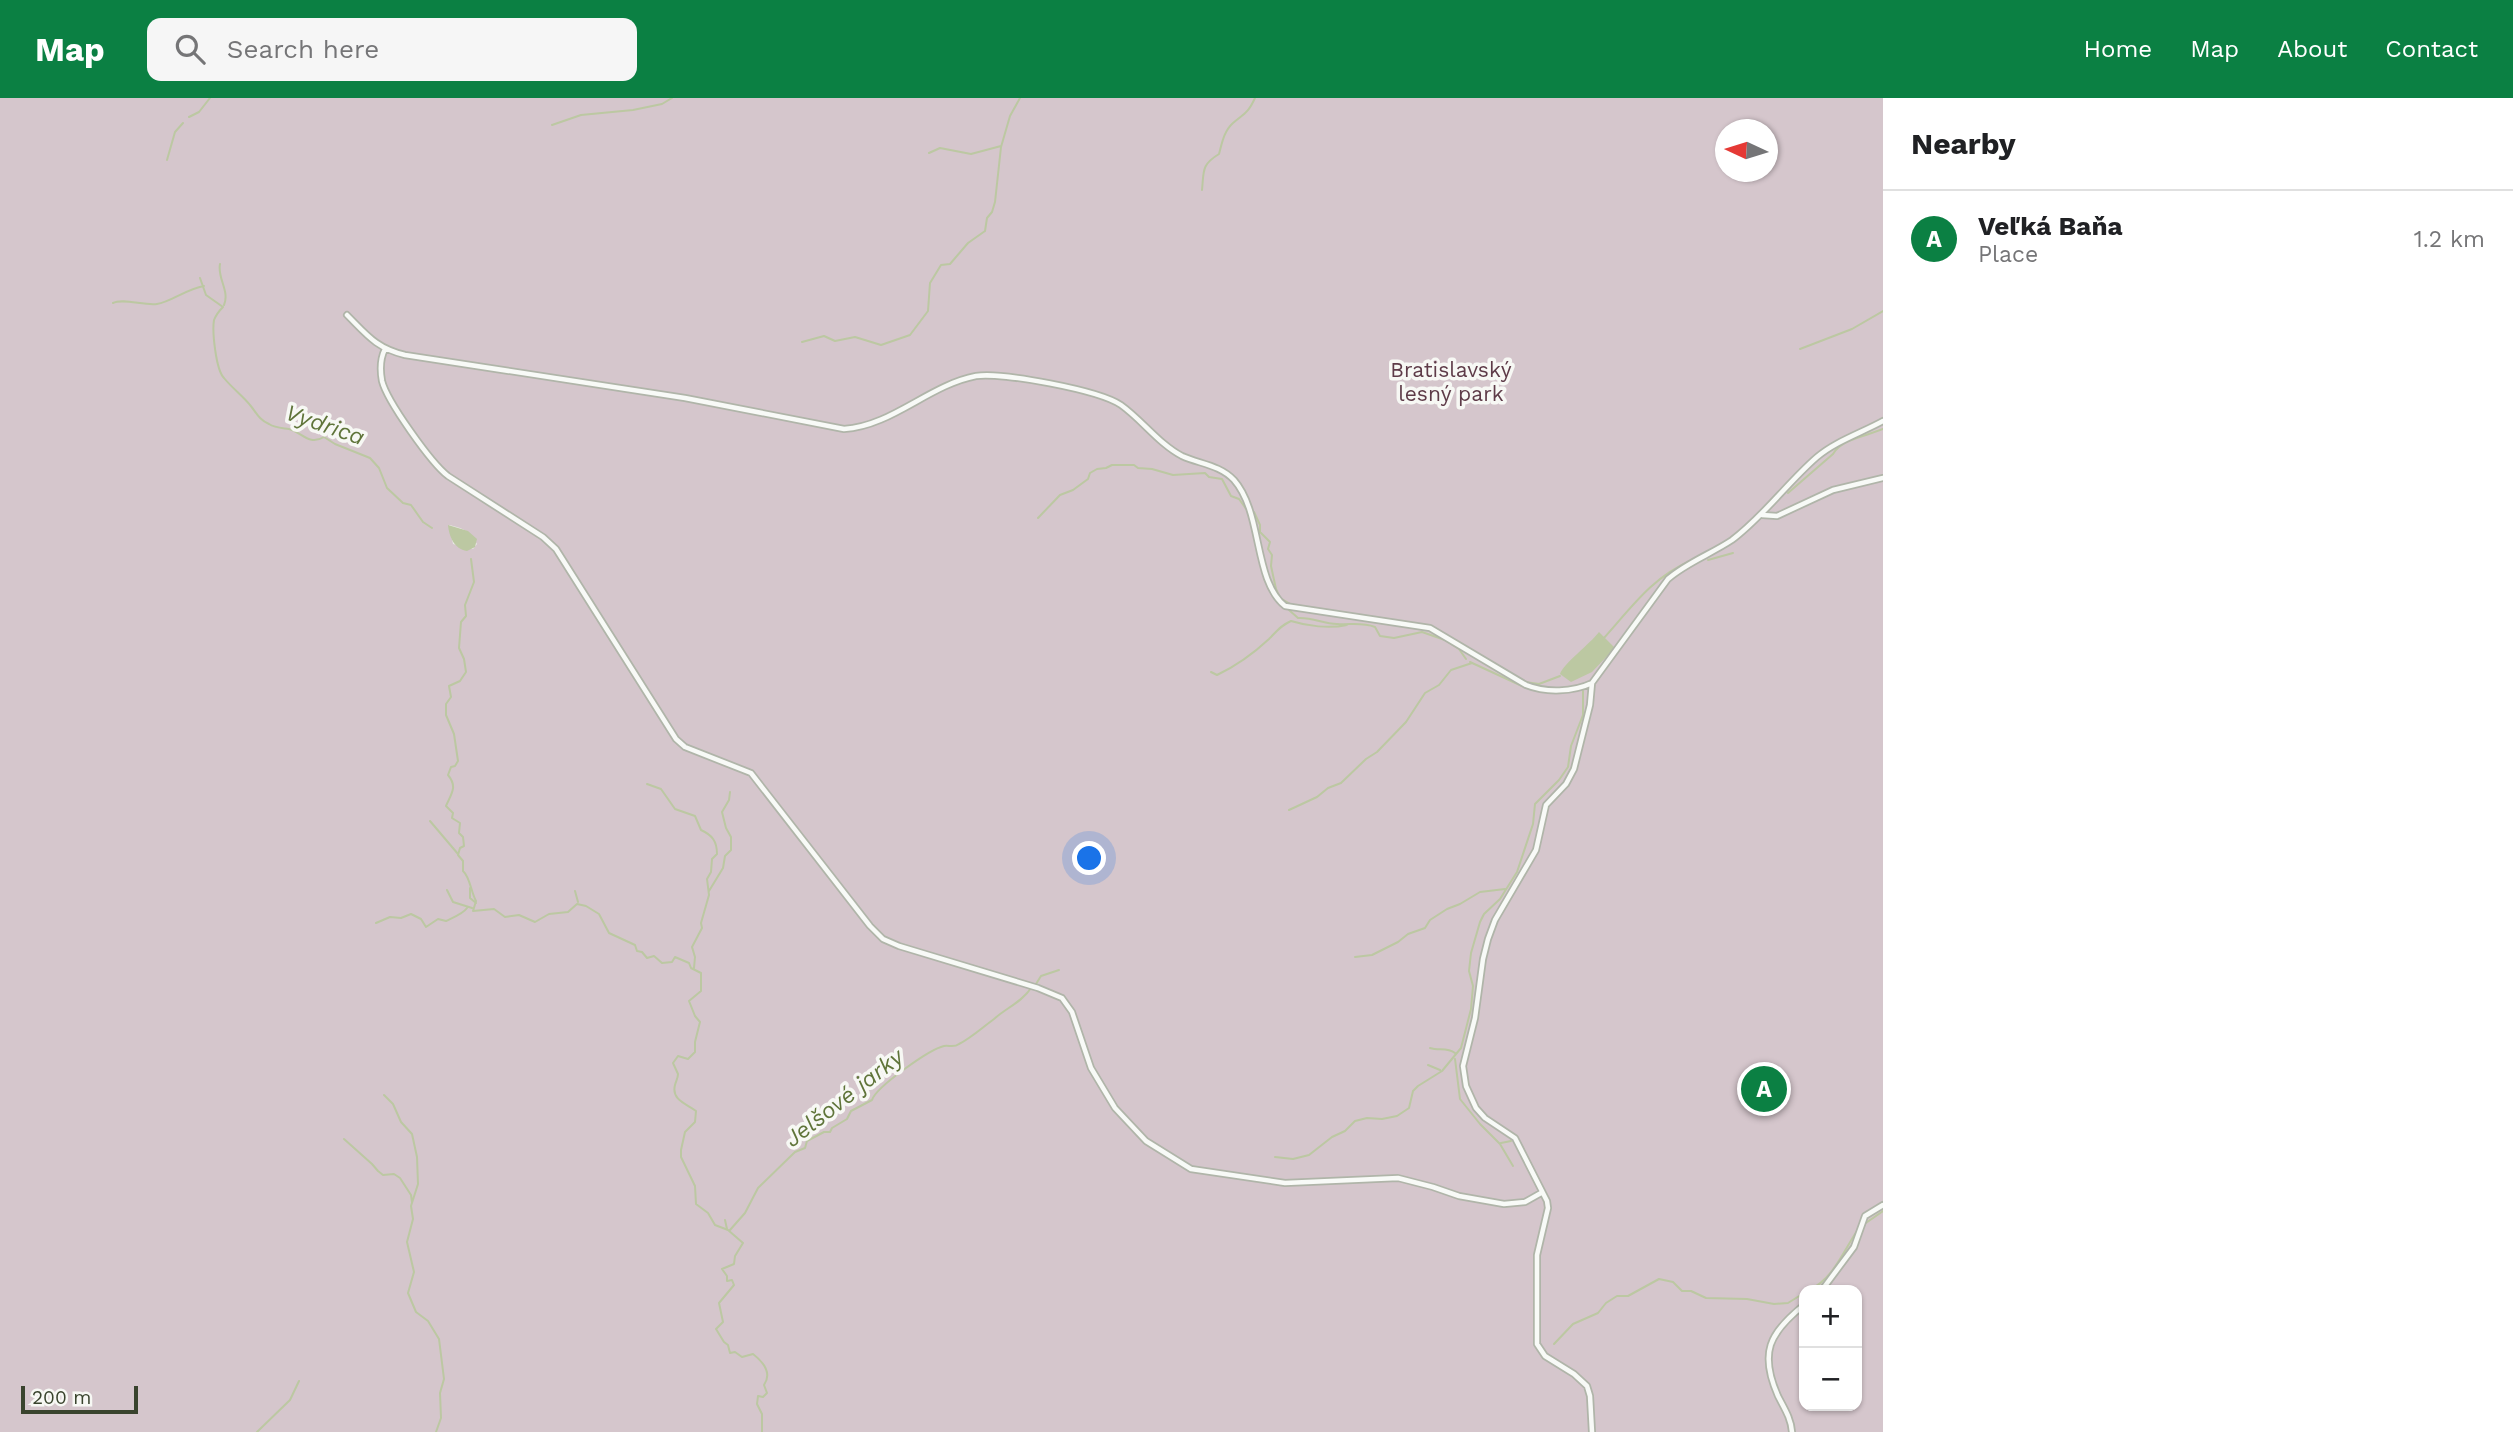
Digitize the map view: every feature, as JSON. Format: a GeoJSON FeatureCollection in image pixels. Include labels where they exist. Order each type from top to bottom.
{"type":"FeatureCollection","features":[{"type":"Feature","properties":{"kind":"street"},"geometry":{"type":"LineString","coordinates":[[347,315],[367,337],[385,349],[427,359],[704,401],[844,429],[866,426],[976,376],[1047,383],[1096,393],[1122,406],[1182,455],[1233,478],[1248,502],[1272,593],[1285,606],[1430,628],[1536,689],[1578,688],[1592,683]]}},
{"type":"Feature","properties":{"kind":"street"},"geometry":{"type":"LineString","coordinates":[[385,349],[380,361],[384,387],[434,463],[448,476],[543,537],[556,550],[676,739],[685,747],[751,773],[883,939],[1062,998],[1072,1012],[1091,1068],[1108,1098],[1135,1131],[1153,1147],[1191,1169],[1273,1182],[1398,1178],[1433,1186],[1459,1196],[1504,1204],[1525,1202],[1541,1193]]}},
{"type":"Feature","properties":{"kind":"street"},"geometry":{"type":"LineString","coordinates":[[1592,1432],[1587,1386],[1574,1374],[1545,1356],[1537,1344],[1537,1255],[1548,1205],[1515,1138],[1490,1122],[1476,1108],[1465,1086],[1463,1066],[1478,1000],[1482,959],[1490,932],[1536,850],[1546,805],[1562,789],[1574,769],[1588,714],[1592,683],[1668,579],[1678,570],[1733,539],[1818,456],[1835,444],[1883,421]]}},
{"type":"Feature","properties":{"kind":"street"},"geometry":{"type":"LineString","coordinates":[[1761,514],[1777,516],[1833,490],[1883,478]]}},
{"type":"Feature","properties":{"kind":"street"},"geometry":{"type":"LineString","coordinates":[[1826,1285],[1854,1247],[1865,1216],[1883,1205]]}},
{"type":"Feature","properties":{"kind":"street"},"geometry":{"type":"LineString","coordinates":[[1791,1432],[1790,1420],[1769,1373],[1768,1363],[1771,1341],[1776,1331],[1799,1310]]}},
{"type":"Feature","properties":{"kind":"green space","name":"Bratislavský lesný park"},"geometry":{"type":"Polygon","coordinates":[[[0,98],[1883,98],[1883,1432],[0,1432],[0,98]],[[449,525],[453,544],[473,549],[477,544],[472,536],[449,525]]]}},
{"type":"Feature","properties":{"kind":"shaded area"},"geometry":{"type":"Polygon","coordinates":[[[448,525],[468,531],[477,539],[475,547],[467,551],[459,548],[451,538],[448,525]]]}},
{"type":"Feature","properties":{"kind":"shaded area"},"geometry":{"type":"Polygon","coordinates":[[[1599,632],[1614,647],[1611,652],[1592,672],[1571,682],[1560,674],[1567,664],[1599,632]]]}},
{"type":"Feature","properties":{"kind":"waterway"},"geometry":{"type":"LineString","coordinates":[[189,117],[199,112],[210,98]]}},
{"type":"Feature","properties":{"kind":"waterway"},"geometry":{"type":"LineString","coordinates":[[552,125],[581,115],[662,104],[672,98]]}},
{"type":"Feature","properties":{"kind":"waterway"},"geometry":{"type":"LineString","coordinates":[[802,342],[824,336],[835,341],[855,337],[881,345],[910,335],[928,311],[930,283],[941,265],[950,264],[968,243],[985,231],[987,218],[995,202],[1001,147],[1010,116],[1020,98]]}},
{"type":"Feature","properties":{"kind":"waterway"},"geometry":{"type":"LineString","coordinates":[[1202,190],[1206,165],[1219,154],[1227,130],[1248,110],[1255,98]]}},
{"type":"Feature","properties":{"kind":"waterway"},"geometry":{"type":"LineString","coordinates":[[167,160],[175,132],[183,123]]}},
{"type":"Feature","properties":{"kind":"waterway"},"geometry":{"type":"LineString","coordinates":[[929,153],[940,148],[971,154],[1001,146]]}},
{"type":"Feature","properties":{"kind":"waterway"},"geometry":{"type":"LineString","coordinates":[[220,264],[224,305]]}},
{"type":"Feature","properties":{"kind":"waterway","name":"Vydrica"},"geometry":{"type":"LineString","coordinates":[[200,278],[206,295],[223,307],[215,318],[214,326],[215,350],[221,374],[260,418],[271,425],[289,429],[310,439],[324,437],[370,458],[379,468],[387,488],[403,503],[411,505],[423,522],[432,528]]}},
{"type":"Feature","properties":{"kind":"waterway"},"geometry":{"type":"LineString","coordinates":[[113,303],[122,301],[157,304],[204,286]]}},
{"type":"Feature","properties":{"kind":"waterway"},"geometry":{"type":"LineString","coordinates":[[1800,349],[1852,329],[1883,311]]}},
{"type":"Feature","properties":{"kind":"waterway"},"geometry":{"type":"LineString","coordinates":[[1788,493],[1842,445],[1883,429]]}},
{"type":"Feature","properties":{"kind":"waterway"},"geometry":{"type":"LineString","coordinates":[[1038,518],[1060,495],[1073,490],[1088,479],[1090,473],[1112,465],[1134,465],[1173,475],[1205,473],[1209,477],[1222,479],[1231,496],[1239,499],[1247,510]]}},
{"type":"Feature","properties":{"kind":"waterway"},"geometry":{"type":"LineString","coordinates":[[1254,512],[1260,532],[1270,542],[1268,549],[1272,555],[1271,566],[1276,589],[1280,598],[1292,605]]}},
{"type":"Feature","properties":{"kind":"waterway"},"geometry":{"type":"LineString","coordinates":[[1708,560],[1733,553]]}},
{"type":"Feature","properties":{"kind":"waterway","name":"Vydrica"},"geometry":{"type":"LineString","coordinates":[[471,559],[474,582],[465,605],[466,616],[461,622],[459,648],[466,672],[460,681],[449,686],[451,697],[446,704],[446,715],[454,734],[458,761],[451,767],[448,775],[453,787],[446,806],[453,813],[452,818],[460,823],[459,833],[463,837],[464,846],[460,848],[458,855],[463,861],[463,871],[476,901],[473,911],[494,909],[505,917],[519,915],[535,922],[549,914],[568,912],[577,904],[586,906],[599,914],[609,933],[635,945],[637,951],[647,958],[654,956],[662,963],[672,962],[675,957],[689,963],[691,968],[701,973],[701,991],[689,1001],[700,1022],[695,1052],[688,1059],[678,1056],[673,1063],[678,1074],[675,1094],[696,1111],[695,1122],[685,1132],[681,1157],[695,1186],[696,1204],[708,1213],[715,1225],[728,1230],[743,1243],[735,1256],[734,1264],[722,1269],[727,1281],[732,1280],[734,1285],[719,1303],[723,1322],[716,1329],[728,1345],[730,1353],[735,1352],[742,1357],[753,1354],[767,1371],[764,1385],[767,1393],[763,1397],[758,1396],[757,1404],[762,1414],[762,1432]]}},
{"type":"Feature","properties":{"kind":"waterway"},"geometry":{"type":"LineString","coordinates":[[1603,639],[1653,584],[1692,560]]}},
{"type":"Feature","properties":{"kind":"waterway"},"geometry":{"type":"LineString","coordinates":[[1289,610],[1298,618],[1332,624],[1370,625],[1375,627],[1380,636],[1394,638],[1422,632],[1445,640],[1459,649],[1466,659]]}},
{"type":"Feature","properties":{"kind":"waterway"},"geometry":{"type":"LineString","coordinates":[[1211,672],[1217,675],[1238,663],[1291,621],[1318,626],[1347,625]]}},
{"type":"Feature","properties":{"kind":"waterway"},"geometry":{"type":"LineString","coordinates":[[1470,662],[1522,686]]}},
{"type":"Feature","properties":{"kind":"waterway"},"geometry":{"type":"LineString","coordinates":[[1289,810],[1341,783],[1406,722],[1425,693],[1439,685],[1451,670],[1472,663]]}},
{"type":"Feature","properties":{"kind":"waterway"},"geometry":{"type":"LineString","coordinates":[[1525,682],[1539,684],[1560,676]]}},
{"type":"Feature","properties":{"kind":"waterway"},"geometry":{"type":"LineString","coordinates":[[1275,1157],[1293,1159],[1309,1155],[1355,1121],[1397,1116],[1409,1108],[1413,1091],[1442,1071],[1461,1048],[1471,1009],[1471,953],[1480,922],[1484,914],[1500,899],[1517,872],[1533,824],[1535,804],[1568,767],[1571,746],[1583,715],[1583,691]]}},
{"type":"Feature","properties":{"kind":"waterway"},"geometry":{"type":"LineString","coordinates":[[647,784],[661,789],[675,809],[695,816],[701,830],[711,836],[716,845],[717,854],[712,859],[711,872],[707,879],[709,895],[702,928],[692,947],[694,968]]}},
{"type":"Feature","properties":{"kind":"waterway"},"geometry":{"type":"LineString","coordinates":[[709,891],[723,868],[725,856],[731,850],[731,837],[722,812],[730,792]]}},
{"type":"Feature","properties":{"kind":"waterway"},"geometry":{"type":"LineString","coordinates":[[430,821],[458,854]]}},
{"type":"Feature","properties":{"kind":"waterway","name":"Vydrica"},"geometry":{"type":"LineString","coordinates":[[470,888],[470,898],[476,903]]}},
{"type":"Feature","properties":{"kind":"waterway"},"geometry":{"type":"LineString","coordinates":[[1355,957],[1372,955],[1408,934],[1425,928],[1430,920],[1480,892],[1505,889]]}},
{"type":"Feature","properties":{"kind":"waterway"},"geometry":{"type":"LineString","coordinates":[[447,890],[453,902],[472,908]]}},
{"type":"Feature","properties":{"kind":"waterway"},"geometry":{"type":"LineString","coordinates":[[575,891],[578,902]]}},
{"type":"Feature","properties":{"kind":"waterway"},"geometry":{"type":"LineString","coordinates":[[376,923],[390,917],[401,918],[411,914],[421,919],[426,927],[438,919],[446,921],[467,908]]}},
{"type":"Feature","properties":{"kind":"waterway","name":"Jelšové jarky"},"geometry":{"type":"LineString","coordinates":[[1032,984],[1036,984],[1041,976],[1059,970]]}},
{"type":"Feature","properties":{"kind":"waterway","name":"Jelšové jarky"},"geometry":{"type":"LineString","coordinates":[[730,1230],[745,1213],[758,1188],[795,1152],[805,1148],[807,1141],[824,1132],[830,1132],[847,1119],[851,1111],[872,1100],[883,1086],[916,1061],[944,1046],[955,1046],[968,1039],[1019,1001],[1031,988]]}},
{"type":"Feature","properties":{"kind":"waterway"},"geometry":{"type":"LineString","coordinates":[[1430,1048],[1455,1053]]}},
{"type":"Feature","properties":{"kind":"waterway"},"geometry":{"type":"LineString","coordinates":[[1455,1059],[1460,1099],[1500,1144],[1513,1166]]}},
{"type":"Feature","properties":{"kind":"waterway"},"geometry":{"type":"LineString","coordinates":[[1428,1065],[1440,1070]]}},
{"type":"Feature","properties":{"kind":"waterway"},"geometry":{"type":"LineString","coordinates":[[384,1095],[412,1134],[417,1157],[418,1184],[411,1206],[413,1219],[407,1242],[414,1272],[408,1293],[416,1312],[428,1321],[439,1339],[444,1379],[440,1393],[441,1418],[436,1432]]}},
{"type":"Feature","properties":{"kind":"waterway"},"geometry":{"type":"LineString","coordinates":[[344,1139],[383,1175],[394,1174],[400,1178],[411,1195],[412,1202]]}},
{"type":"Feature","properties":{"kind":"waterway"},"geometry":{"type":"LineString","coordinates":[[1501,1143],[1511,1141]]}},
{"type":"Feature","properties":{"kind":"waterway"},"geometry":{"type":"LineString","coordinates":[[1863,1225],[1883,1211]]}},
{"type":"Feature","properties":{"kind":"waterway"},"geometry":{"type":"LineString","coordinates":[[725,1220],[727,1229]]}},
{"type":"Feature","properties":{"kind":"waterway"},"geometry":{"type":"LineString","coordinates":[[1818,1285],[1838,1263],[1859,1228]]}},
{"type":"Feature","properties":{"kind":"waterway"},"geometry":{"type":"LineString","coordinates":[[1554,1344],[1573,1324],[1598,1313],[1606,1303],[1617,1296],[1628,1296],[1659,1279],[1673,1282],[1682,1291],[1691,1291],[1706,1298],[1747,1299],[1774,1304],[1788,1303],[1799,1296]]}},
{"type":"Feature","properties":{"kind":"waterway"},"geometry":{"type":"LineString","coordinates":[[257,1432],[290,1400],[299,1381]]}},
{"type":"Feature","properties":{"kind":"place","name":"Veľká Baňa"},"geometry":{"type":"Point","coordinates":[1764,1089]}}]}
